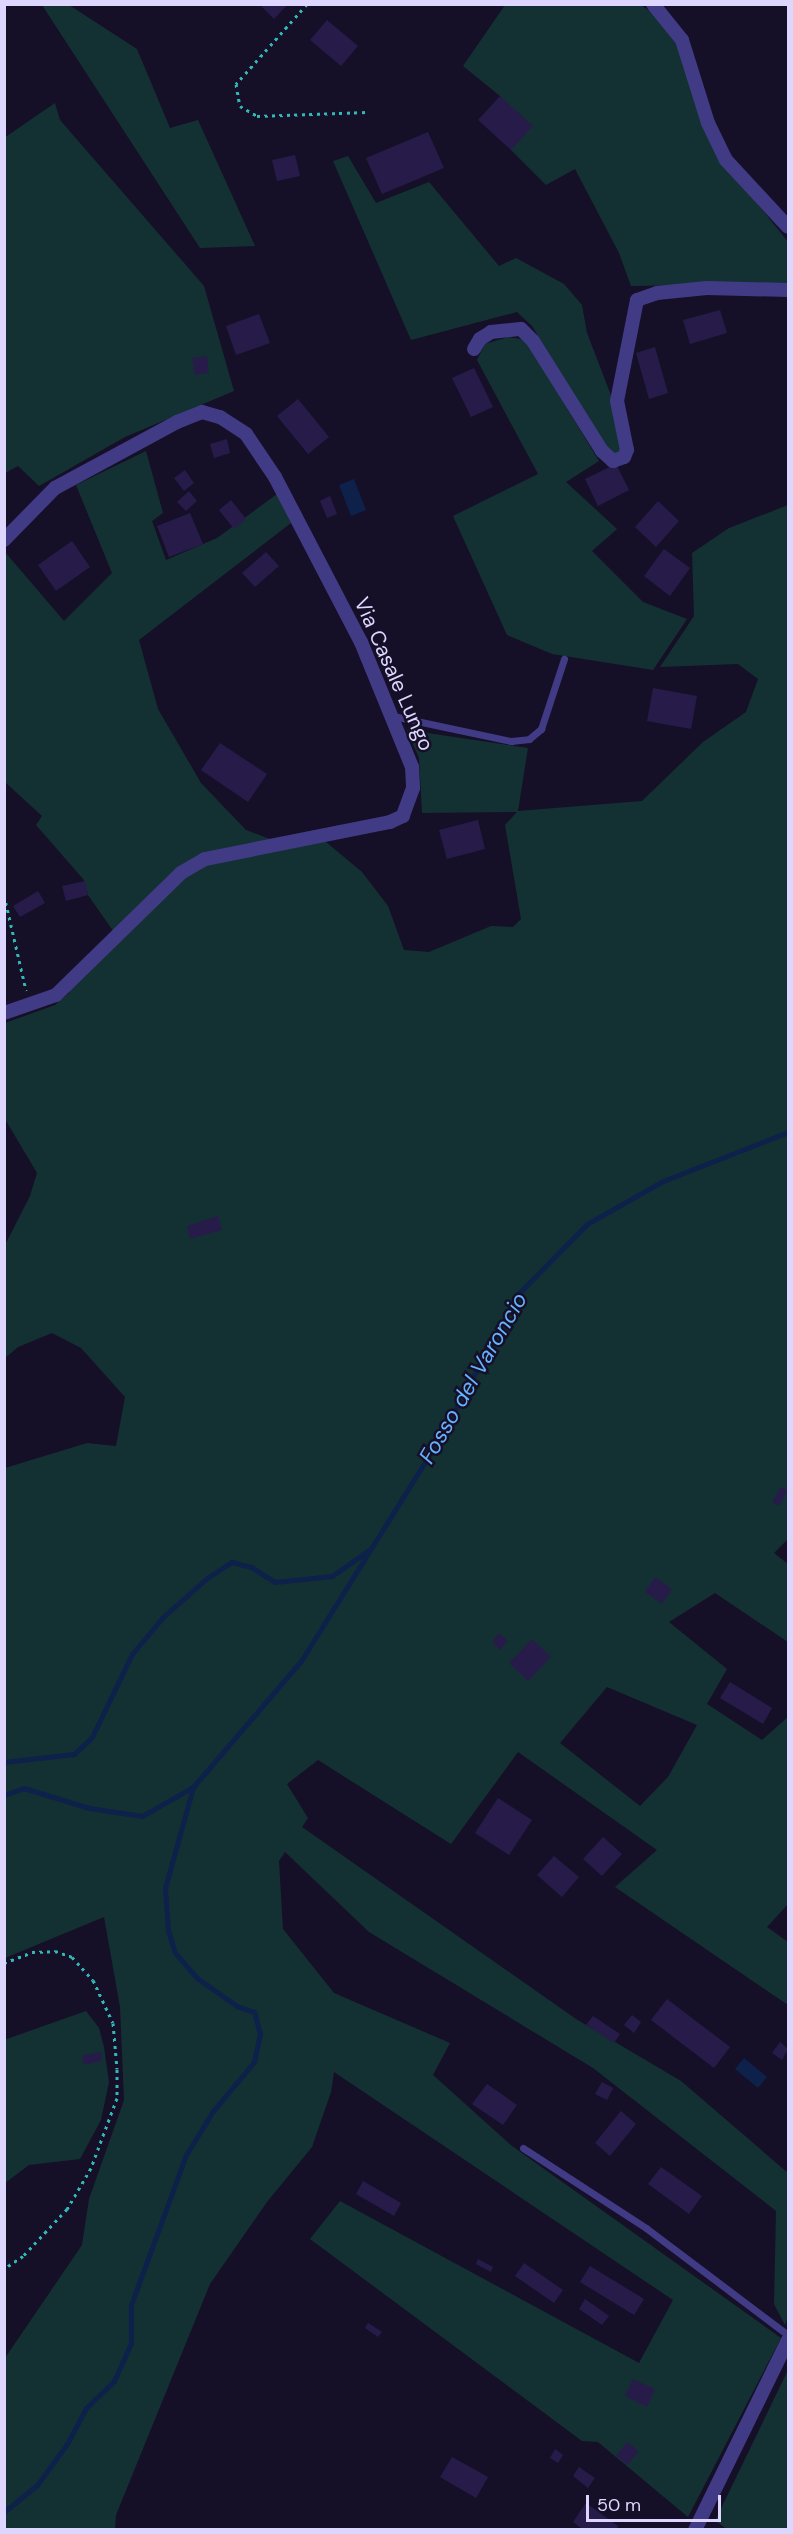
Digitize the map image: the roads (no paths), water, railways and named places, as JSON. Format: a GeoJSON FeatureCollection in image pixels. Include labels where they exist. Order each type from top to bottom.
{"type":"FeatureCollection","features":[{"type":"Feature","properties":{"kind":"street"},"geometry":{"type":"LineString","coordinates":[[653,4],[682,40],[708,123],[726,160],[789,227]]}},
{"type":"Feature","properties":{"kind":"street"},"geometry":{"type":"LineString","coordinates":[[474,349],[480,339],[491,332],[521,329],[533,340],[602,451],[613,461],[624,457],[627,450],[617,401],[637,300],[657,293],[708,288],[789,290]]}},
{"type":"Feature","properties":{"kind":"street","name":"Via Casale Lungo"},"geometry":{"type":"LineString","coordinates":[[4,540],[55,488],[177,422],[202,412],[220,417],[246,434],[275,477],[361,642],[412,767],[413,788],[403,816],[390,822],[206,859],[181,873],[56,995],[4,1014]]}},
{"type":"Feature","properties":{"kind":"street"},"geometry":{"type":"LineString","coordinates":[[695,2529],[789,2340]]}},
{"type":"Feature","properties":{"kind":"lane"},"geometry":{"type":"LineString","coordinates":[[393,716],[511,741],[529,739],[541,729],[564,659]]}},
{"type":"Feature","properties":{"kind":"lane"},"geometry":{"type":"LineString","coordinates":[[523,2148],[646,2228],[789,2335]]}},
{"type":"Feature","properties":{"kind":"water"},"geometry":{"type":"Polygon","coordinates":[[[354,479],[366,510],[351,516],[339,485],[354,479]]]}},
{"type":"Feature","properties":{"kind":"water"},"geometry":{"type":"Polygon","coordinates":[[[744,2058],[767,2077],[758,2088],[735,2069],[744,2058]]]}},
{"type":"Feature","properties":{"kind":"waterway","name":"Fosso del Varoncio"},"geometry":{"type":"LineString","coordinates":[[4,1795],[24,1788],[89,1808],[142,1816],[193,1787],[301,1661],[435,1446],[519,1293],[587,1224],[663,1181],[788,1132]]}},
{"type":"Feature","properties":{"kind":"waterway","name":"Fosso del Varoncio"},"geometry":{"type":"LineString","coordinates":[[4,1762],[74,1754],[92,1737],[132,1654],[163,1617],[207,1578],[232,1562],[251,1567],[275,1582],[332,1576],[369,1550]]}},
{"type":"Feature","properties":{"kind":"waterway","name":"Fosso del Varoncio"},"geometry":{"type":"LineString","coordinates":[[4,2512],[37,2485],[67,2444],[86,2408],[114,2381],[131,2343],[131,2305],[186,2155],[213,2111],[254,2062],[260,2034],[254,2012],[237,2006],[197,1978],[175,1953],[168,1930],[165,1888],[193,1787]]}}]}
